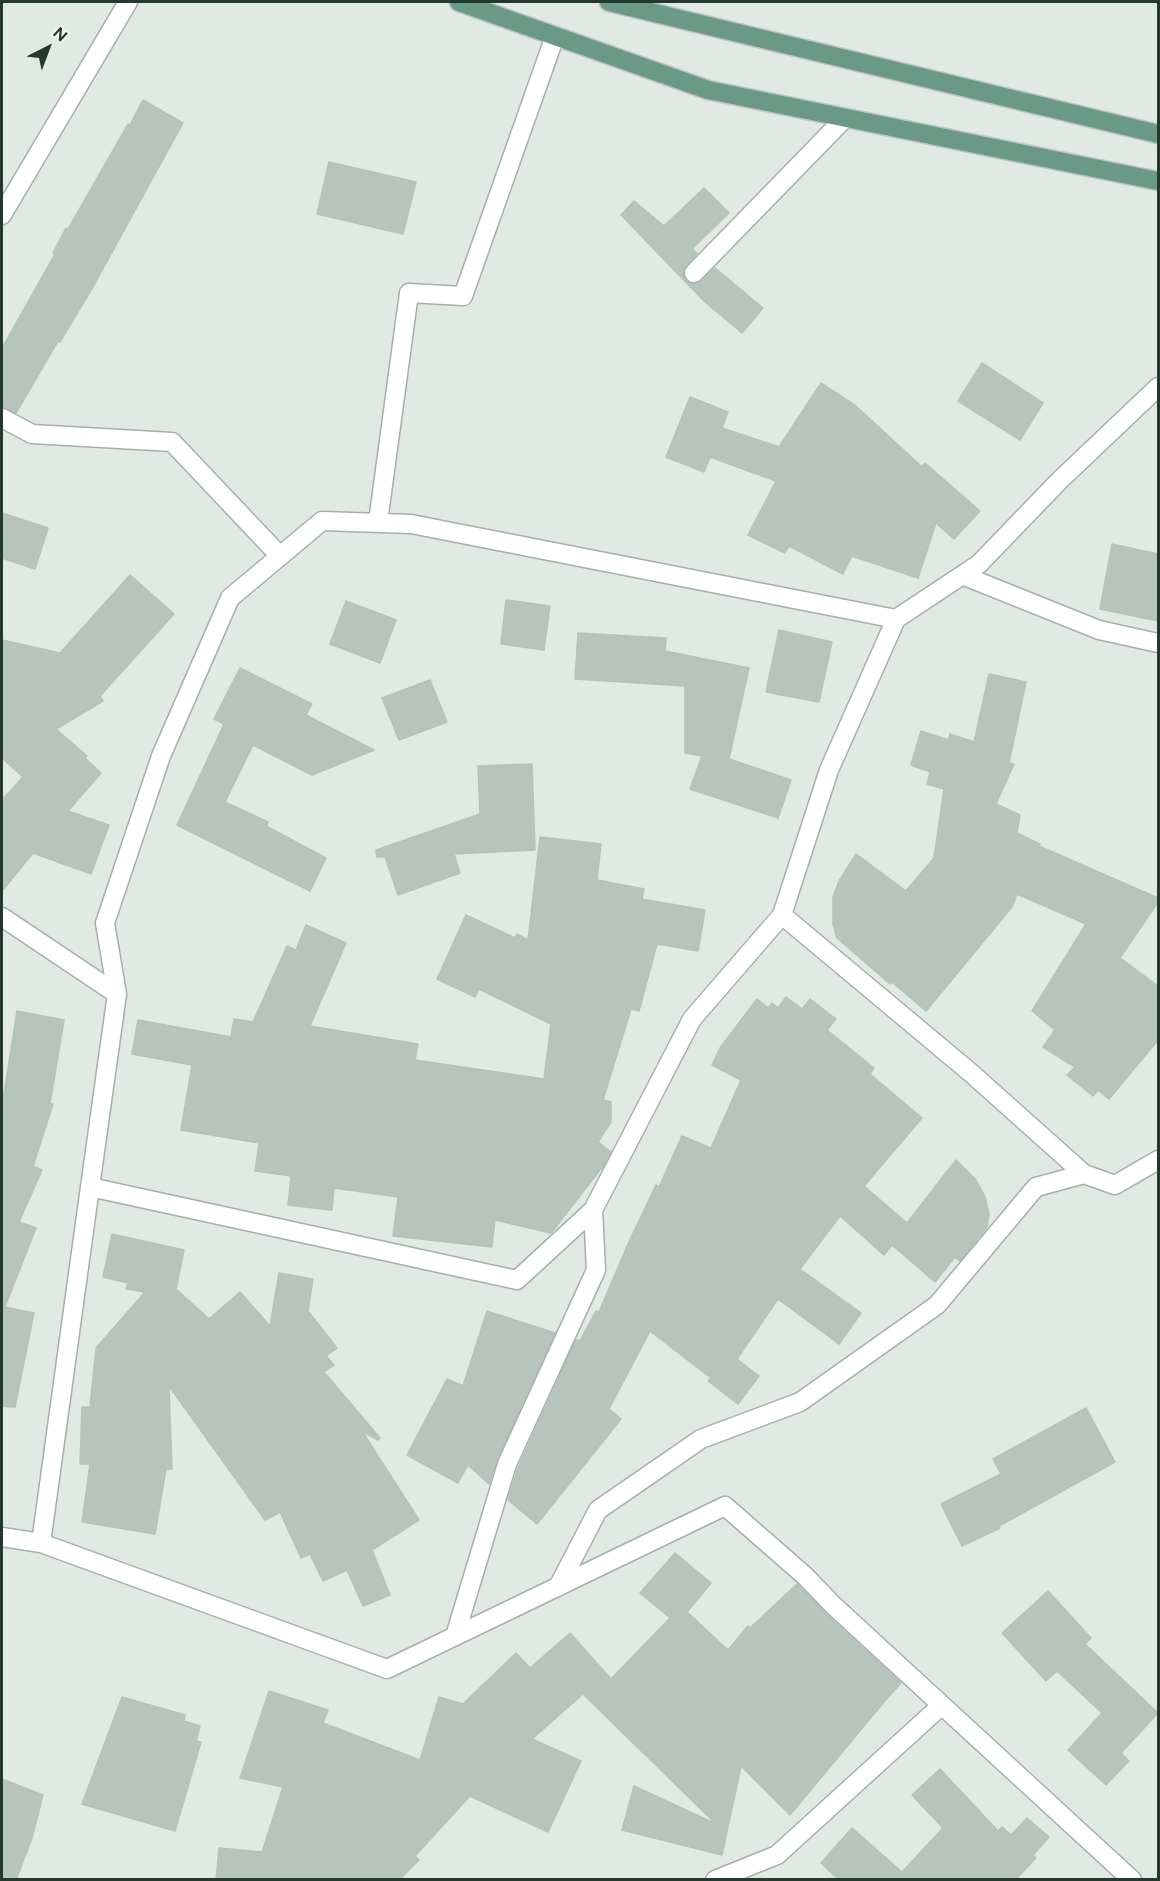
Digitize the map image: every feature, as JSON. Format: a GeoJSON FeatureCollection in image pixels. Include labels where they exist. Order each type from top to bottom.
{"type":"FeatureCollection","features":[{"type":"Feature","properties":{"kind":"main road"},"geometry":{"type":"LineString","coordinates":[[459,2],[708,90],[1158,181]]}},
{"type":"Feature","properties":{"kind":"main road"},"geometry":{"type":"LineString","coordinates":[[609,2],[1158,134]]}},
{"type":"Feature","properties":{"kind":"street"},"geometry":{"type":"LineString","coordinates":[[2,215],[128,2]]}},
{"type":"Feature","properties":{"kind":"street"},"geometry":{"type":"LineString","coordinates":[[378,522],[409,293],[463,296],[555,36]]}},
{"type":"Feature","properties":{"kind":"street"},"geometry":{"type":"LineString","coordinates":[[694,273],[845,118]]}},
{"type":"Feature","properties":{"kind":"street"},"geometry":{"type":"LineString","coordinates":[[90,1187],[517,1280],[593,1210],[692,1019],[782,915],[829,770],[897,619],[979,564],[1059,481],[1158,387]]}},
{"type":"Feature","properties":{"kind":"street"},"geometry":{"type":"LineString","coordinates":[[2,418],[32,434],[172,442],[280,556]]}},
{"type":"Feature","properties":{"kind":"street"},"geometry":{"type":"LineString","coordinates":[[41,1543],[117,994],[105,923],[161,756],[230,598],[322,521],[378,522],[411,524],[897,619]]}},
{"type":"Feature","properties":{"kind":"street"},"geometry":{"type":"LineString","coordinates":[[962,575],[1099,630],[1158,643]]}},
{"type":"Feature","properties":{"kind":"street"},"geometry":{"type":"LineString","coordinates":[[782,915],[971,1073],[1084,1174],[1114,1185],[1158,1160]]}},
{"type":"Feature","properties":{"kind":"street"},"geometry":{"type":"LineString","coordinates":[[2,917],[117,994]]}},
{"type":"Feature","properties":{"kind":"street"},"geometry":{"type":"LineString","coordinates":[[558,1587],[598,1510],[702,1440],[800,1402],[937,1305],[1036,1187],[1084,1174]]}},
{"type":"Feature","properties":{"kind":"street"},"geometry":{"type":"LineString","coordinates":[[454,1636],[507,1464],[597,1270],[593,1210]]}},
{"type":"Feature","properties":{"kind":"street"},"geometry":{"type":"LineString","coordinates":[[2,1537],[41,1543],[387,1669],[725,1506],[805,1576],[1132,1880]]}},
{"type":"Feature","properties":{"kind":"street"},"geometry":{"type":"LineString","coordinates":[[715,1880],[777,1855],[942,1705]]}},
{"type":"Feature","properties":{"kind":"building"},"geometry":{"type":"Polygon","coordinates":[[[143,100],[183,123],[94,285],[16,413],[2,407],[2,348],[55,254],[53,253],[66,228],[68,229],[143,100]]]}},
{"type":"Feature","properties":{"kind":"building"},"geometry":{"type":"Polygon","coordinates":[[[329,162],[416,182],[403,234],[317,214],[329,162]]]}},
{"type":"Feature","properties":{"kind":"building"},"geometry":{"type":"Polygon","coordinates":[[[704,188],[729,213],[692,249],[697,253],[686,266],[683,275],[687,281],[696,284],[715,268],[763,308],[742,333],[705,302],[621,215],[634,201],[664,226],[704,188]]]}},
{"type":"Feature","properties":{"kind":"building"},"geometry":{"type":"Polygon","coordinates":[[[982,363],[1043,403],[1020,440],[958,401],[982,363]]]}},
{"type":"Feature","properties":{"kind":"building"},"geometry":{"type":"Polygon","coordinates":[[[821,383],[856,406],[922,467],[925,463],[980,511],[954,539],[936,523],[918,578],[852,556],[843,574],[789,546],[785,553],[748,535],[776,481],[710,457],[704,472],[666,457],[690,397],[728,412],[722,428],[779,447],[821,383]]]}},
{"type":"Feature","properties":{"kind":"building"},"geometry":{"type":"Polygon","coordinates":[[[2,513],[48,528],[35,569],[2,558],[2,513]]]}},
{"type":"Feature","properties":{"kind":"building"},"geometry":{"type":"Polygon","coordinates":[[[1112,544],[1158,554],[1158,621],[1100,609],[1112,544]]]}},
{"type":"Feature","properties":{"kind":"building"},"geometry":{"type":"Polygon","coordinates":[[[130,575],[174,614],[100,696],[103,701],[56,729],[87,756],[85,758],[101,773],[68,811],[109,825],[91,874],[33,853],[2,891],[2,800],[23,777],[2,758],[2,640],[60,653],[130,575]]]}},
{"type":"Feature","properties":{"kind":"building"},"geometry":{"type":"Polygon","coordinates":[[[506,600],[550,606],[544,650],[501,644],[506,600]]]}},
{"type":"Feature","properties":{"kind":"building"},"geometry":{"type":"Polygon","coordinates":[[[346,601],[396,620],[380,663],[330,644],[346,601]]]}},
{"type":"Feature","properties":{"kind":"building"},"geometry":{"type":"Polygon","coordinates":[[[779,630],[832,642],[819,702],[766,692],[779,630]]]}},
{"type":"Feature","properties":{"kind":"building"},"geometry":{"type":"Polygon","coordinates":[[[578,633],[666,638],[665,651],[749,668],[729,759],[791,780],[778,818],[690,789],[702,756],[685,753],[685,686],[575,679],[578,633]]]}},
{"type":"Feature","properties":{"kind":"building"},"geometry":{"type":"Polygon","coordinates":[[[240,668],[312,704],[306,715],[374,750],[312,775],[253,745],[225,802],[268,822],[266,826],[326,858],[310,891],[177,825],[224,724],[214,719],[240,668]]]}},
{"type":"Feature","properties":{"kind":"building"},"geometry":{"type":"Polygon","coordinates":[[[989,674],[1026,682],[1009,763],[1014,764],[996,804],[1020,815],[1017,833],[1040,844],[1039,846],[1158,898],[1158,902],[1120,958],[1158,986],[1158,1040],[1109,1099],[1098,1090],[1093,1096],[1067,1075],[1075,1067],[1043,1047],[1055,1030],[1032,1011],[1086,924],[1017,894],[1012,907],[926,1011],[892,982],[890,984],[837,938],[833,924],[833,897],[839,881],[856,854],[906,891],[934,858],[944,789],[927,784],[930,772],[911,765],[921,731],[948,740],[950,734],[974,742],[989,674]]]}},
{"type":"Feature","properties":{"kind":"building"},"geometry":{"type":"Polygon","coordinates":[[[430,680],[447,722],[399,740],[382,698],[430,680]]]}},
{"type":"Feature","properties":{"kind":"building"},"geometry":{"type":"Polygon","coordinates":[[[532,764],[535,850],[454,854],[460,873],[398,895],[385,857],[377,857],[376,850],[480,814],[478,766],[532,764]]]}},
{"type":"Feature","properties":{"kind":"building"},"geometry":{"type":"Polygon","coordinates":[[[540,837],[601,844],[597,880],[644,889],[642,899],[705,910],[698,951],[657,944],[639,1011],[631,1009],[603,1100],[611,1102],[611,1122],[598,1142],[611,1152],[604,1165],[551,1233],[495,1220],[492,1247],[393,1236],[398,1197],[334,1188],[332,1210],[288,1205],[291,1176],[255,1171],[259,1143],[181,1130],[192,1065],[132,1054],[138,1020],[231,1037],[234,1019],[253,1022],[287,946],[296,950],[306,925],[346,943],[310,1026],[418,1044],[415,1060],[544,1079],[551,1024],[479,989],[475,997],[437,979],[466,915],[515,938],[517,934],[528,940],[540,837]]]}},
{"type":"Feature","properties":{"kind":"building"},"geometry":{"type":"Polygon","coordinates":[[[786,997],[802,1009],[810,999],[836,1019],[827,1030],[874,1068],[870,1074],[922,1118],[864,1186],[907,1223],[956,1160],[976,1180],[985,1197],[989,1214],[987,1227],[960,1261],[955,1257],[935,1282],[892,1245],[884,1255],[840,1216],[800,1269],[861,1313],[839,1344],[778,1299],[737,1359],[759,1376],[738,1404],[708,1381],[711,1378],[650,1331],[609,1409],[621,1419],[537,1524],[508,1500],[518,1468],[576,1340],[580,1341],[596,1311],[599,1312],[628,1244],[656,1185],[659,1187],[682,1136],[711,1148],[741,1080],[712,1065],[720,1048],[757,999],[768,1008],[772,1003],[778,1008],[786,997]]]}},
{"type":"Feature","properties":{"kind":"building"},"geometry":{"type":"Polygon","coordinates":[[[17,1011],[64,1020],[50,1104],[53,1104],[33,1166],[42,1170],[19,1222],[36,1228],[5,1307],[34,1313],[15,1407],[2,1406],[2,1093],[4,1094],[17,1011]]]}},
{"type":"Feature","properties":{"kind":"building"},"geometry":{"type":"Polygon","coordinates":[[[112,1234],[184,1250],[176,1289],[209,1319],[240,1292],[270,1326],[279,1273],[313,1279],[308,1311],[337,1348],[326,1356],[334,1365],[324,1372],[380,1438],[378,1440],[362,1431],[419,1520],[372,1550],[390,1595],[363,1606],[347,1570],[323,1581],[310,1554],[301,1558],[280,1512],[265,1520],[169,1386],[172,1469],[166,1469],[155,1534],[82,1522],[90,1464],[80,1464],[82,1407],[90,1407],[96,1348],[145,1292],[126,1289],[128,1283],[103,1277],[112,1234]]]}},
{"type":"Feature","properties":{"kind":"building"},"geometry":{"type":"Polygon","coordinates":[[[487,1311],[555,1333],[497,1459],[489,1484],[468,1465],[458,1483],[407,1455],[447,1379],[463,1386],[487,1311]]]}},
{"type":"Feature","properties":{"kind":"building"},"geometry":{"type":"Polygon","coordinates":[[[1086,1408],[1115,1462],[999,1526],[1000,1528],[962,1546],[941,1504],[1001,1474],[993,1459],[1086,1408]]]}},
{"type":"Feature","properties":{"kind":"building"},"geometry":{"type":"Polygon","coordinates":[[[675,1553],[711,1583],[687,1612],[728,1650],[748,1626],[750,1628],[797,1584],[901,1683],[790,1815],[741,1766],[722,1855],[622,1830],[634,1786],[716,1824],[583,1694],[532,1739],[581,1761],[548,1832],[470,1796],[415,1856],[419,1860],[399,1880],[216,1880],[219,1848],[262,1852],[283,1787],[240,1778],[269,1691],[328,1710],[323,1723],[420,1760],[439,1697],[463,1704],[516,1653],[530,1668],[570,1633],[611,1679],[670,1618],[640,1593],[675,1553]]]}},
{"type":"Feature","properties":{"kind":"building"},"geometry":{"type":"Polygon","coordinates":[[[1048,1591],[1091,1638],[1085,1644],[1158,1713],[1121,1753],[1129,1761],[1106,1785],[1068,1750],[1102,1713],[1057,1671],[1046,1681],[1002,1633],[1048,1591]]]}},
{"type":"Feature","properties":{"kind":"building"},"geometry":{"type":"Polygon","coordinates":[[[122,1697],[185,1715],[184,1721],[200,1726],[196,1741],[201,1742],[175,1831],[82,1804],[122,1697]]]}},
{"type":"Feature","properties":{"kind":"building"},"geometry":{"type":"Polygon","coordinates":[[[940,1769],[998,1831],[1002,1827],[1011,1835],[1027,1818],[1049,1837],[1033,1855],[1036,1858],[1015,1880],[839,1880],[821,1863],[852,1828],[902,1872],[943,1828],[912,1795],[940,1769]]]}},
{"type":"Feature","properties":{"kind":"building"},"geometry":{"type":"Polygon","coordinates":[[[2,1779],[43,1795],[32,1838],[16,1880],[2,1880],[2,1779]]]}}]}
